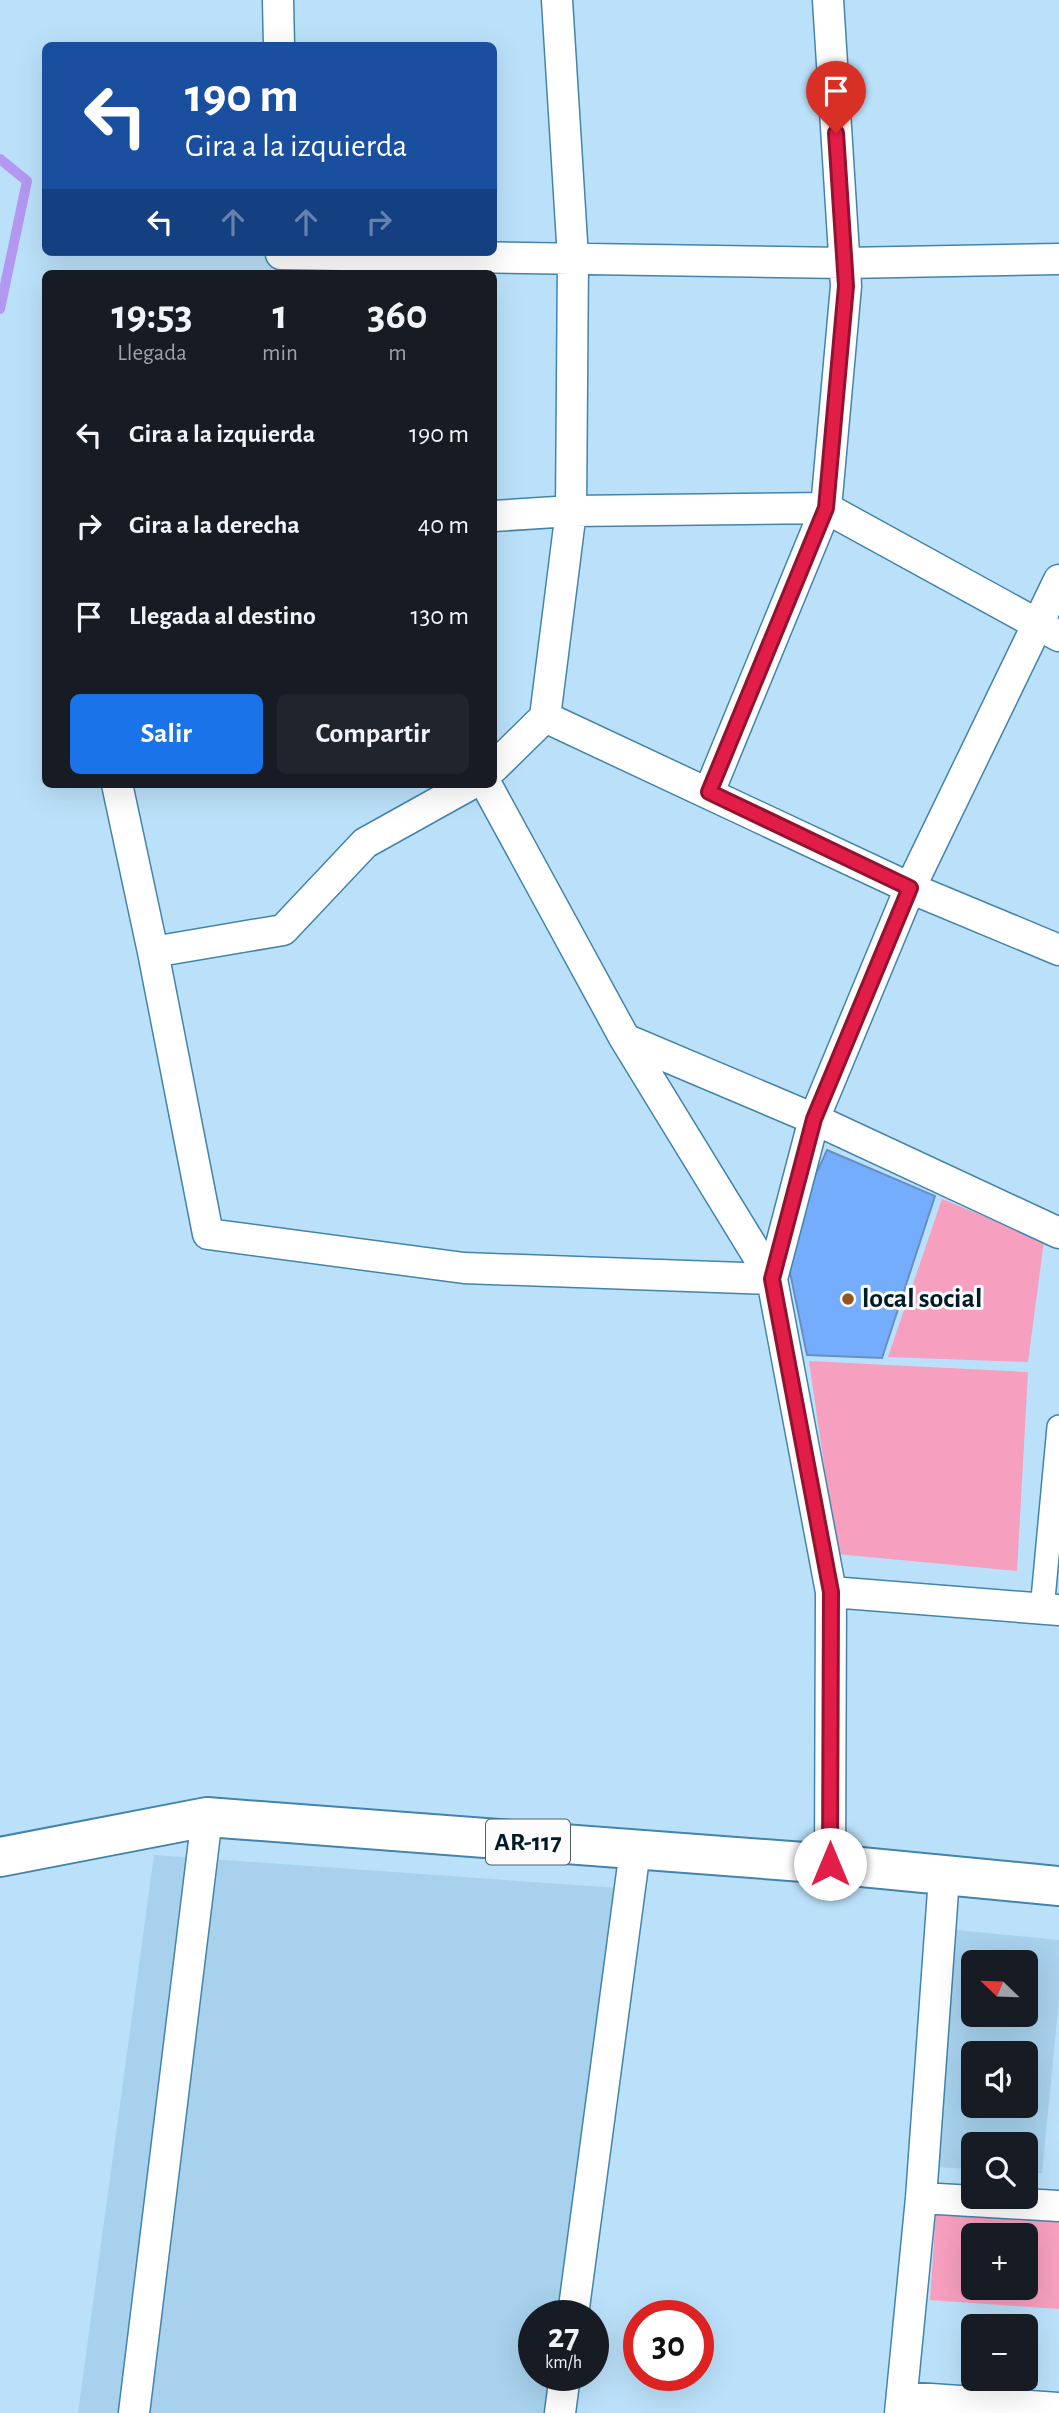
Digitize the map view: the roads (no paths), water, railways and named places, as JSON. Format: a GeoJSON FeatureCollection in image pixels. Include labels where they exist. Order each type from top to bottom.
{"type":"FeatureCollection","features":[{"type":"Feature","properties":{"kind":"main road","name":"AR-117"},"geometry":{"type":"LineString","coordinates":[[0,1857],[208,1818],[830,1864],[1059,1886]]}},
{"type":"Feature","properties":{"kind":"street"},"geometry":{"type":"LineString","coordinates":[[278,0],[279,42]]}},
{"type":"Feature","properties":{"kind":"street"},"geometry":{"type":"LineString","coordinates":[[497,764],[545,717],[570,511],[573,258],[557,0]]}},
{"type":"Feature","properties":{"kind":"street"},"geometry":{"type":"LineString","coordinates":[[709,792],[826,508],[846,286],[828,0]]}},
{"type":"Feature","properties":{"kind":"street"},"geometry":{"type":"LineString","coordinates":[[281,260],[573,258],[844,263],[1059,259]]}},
{"type":"Feature","properties":{"kind":"street"},"geometry":{"type":"LineString","coordinates":[[497,516],[570,511],[826,508],[1048,631]]}},
{"type":"Feature","properties":{"kind":"street"},"geometry":{"type":"LineString","coordinates":[[772,1279],[814,1119],[910,888],[1048,631],[1059,580]]}},
{"type":"Feature","properties":{"kind":"street"},"geometry":{"type":"LineString","coordinates":[[545,717],[910,888],[1059,950]]}},
{"type":"Feature","properties":{"kind":"street"},"geometry":{"type":"LineString","coordinates":[[118,788],[208,1234],[464,1268],[772,1279]]}},
{"type":"Feature","properties":{"kind":"street"},"geometry":{"type":"LineString","coordinates":[[153,952],[283,930],[365,842],[464,788]]}},
{"type":"Feature","properties":{"kind":"street"},"geometry":{"type":"LineString","coordinates":[[488,788],[625,1039],[772,1279],[831,1592],[830,1864]]}},
{"type":"Feature","properties":{"kind":"street"},"geometry":{"type":"LineString","coordinates":[[625,1039],[814,1119],[1059,1233]]}},
{"type":"Feature","properties":{"kind":"street"},"geometry":{"type":"LineString","coordinates":[[831,1592],[1051,1610],[1059,1427]]}},
{"type":"Feature","properties":{"kind":"street"},"geometry":{"type":"LineString","coordinates":[[134,2413],[208,1818]]}},
{"type":"Feature","properties":{"kind":"street"},"geometry":{"type":"LineString","coordinates":[[575,2300],[635,1850]]}},
{"type":"Feature","properties":{"kind":"street"},"geometry":{"type":"LineString","coordinates":[[944,1877],[921,2198],[901,2405],[1059,2408]]}},
{"type":"Feature","properties":{"kind":"street"},"geometry":{"type":"LineString","coordinates":[[921,2198],[1059,2206]]}},
{"type":"Feature","properties":{"kind":"street"},"geometry":{"type":"LineString","coordinates":[[560,2413],[563,2391]]}},
{"type":"Feature","properties":{"kind":"waterway"},"geometry":{"type":"LineString","coordinates":[[0,159],[27,181],[0,309]]}},
{"type":"Feature","properties":{"kind":"place","name":"local social"},"geometry":{"type":"Point","coordinates":[848,1299]}}]}
